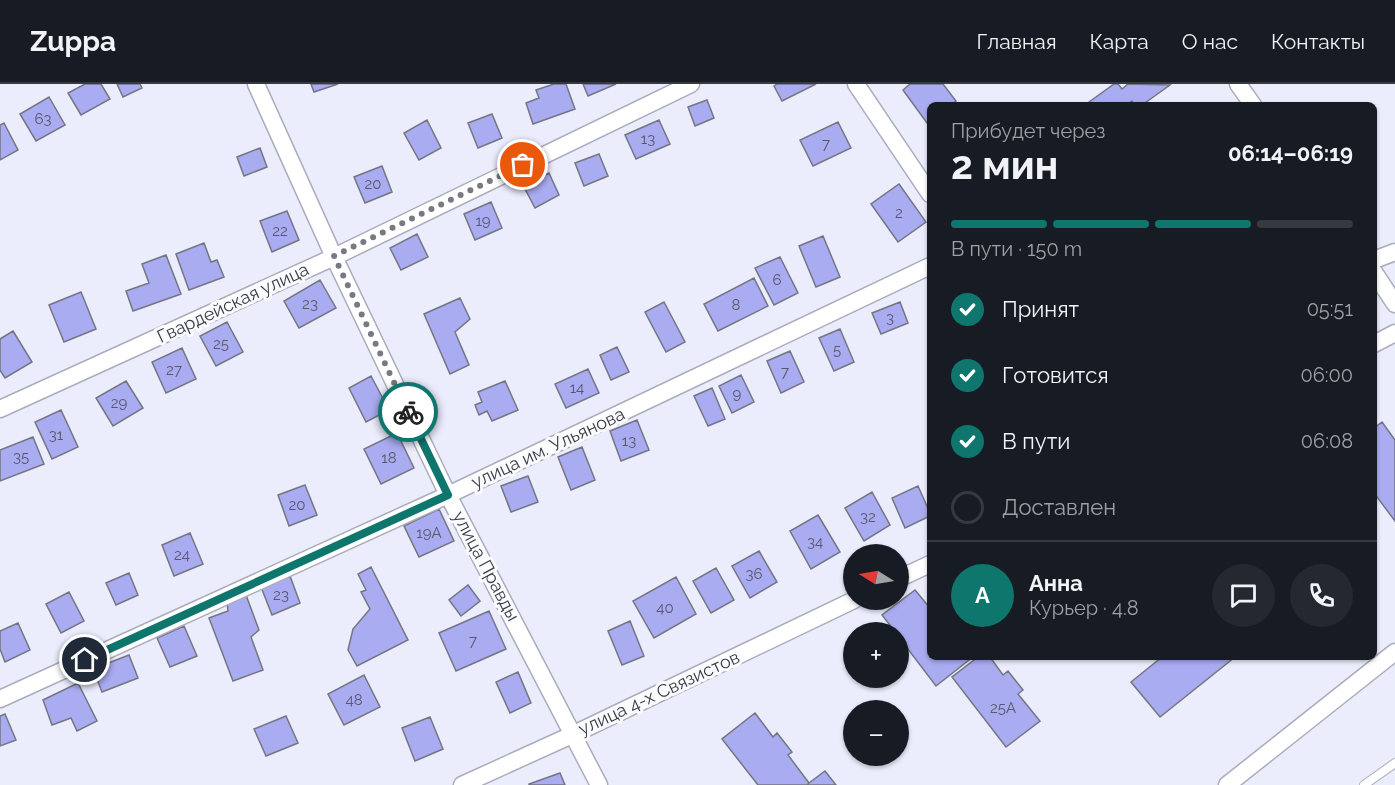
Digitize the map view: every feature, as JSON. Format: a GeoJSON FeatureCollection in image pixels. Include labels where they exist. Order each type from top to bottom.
{"type":"FeatureCollection","features":[{"type":"Feature","properties":{"kind":"street","name":"улица Правды"},"geometry":{"type":"LineString","coordinates":[[256,84],[334,256],[448,495],[599,785]]}},
{"type":"Feature","properties":{"kind":"street","name":"Гвардейская улица"},"geometry":{"type":"LineString","coordinates":[[0,409],[334,256],[691,84]]}},
{"type":"Feature","properties":{"kind":"street"},"geometry":{"type":"LineString","coordinates":[[856,84],[927,190]]}},
{"type":"Feature","properties":{"kind":"street"},"geometry":{"type":"LineString","coordinates":[[1238,84],[1251,102]]}},
{"type":"Feature","properties":{"kind":"street"},"geometry":{"type":"LineString","coordinates":[[1377,259],[1395,252]]}},
{"type":"Feature","properties":{"kind":"street","name":"улица им. Ульянова"},"geometry":{"type":"LineString","coordinates":[[0,699],[448,495],[927,267]]}},
{"type":"Feature","properties":{"kind":"street"},"geometry":{"type":"LineString","coordinates":[[1377,277],[1395,304]]}},
{"type":"Feature","properties":{"kind":"street"},"geometry":{"type":"LineString","coordinates":[[1377,342],[1395,333]]}},
{"type":"Feature","properties":{"kind":"street"},"geometry":{"type":"LineString","coordinates":[[909,574],[927,565]]}},
{"type":"Feature","properties":{"kind":"street","name":"улица 4-х Связистов"},"geometry":{"type":"LineString","coordinates":[[462,785],[843,605]]}},
{"type":"Feature","properties":{"kind":"street"},"geometry":{"type":"LineString","coordinates":[[1227,785],[1395,652]]}},
{"type":"Feature","properties":{"kind":"lane"},"geometry":{"type":"LineString","coordinates":[[1364,785],[1395,763]]}},
{"type":"Feature","properties":{"kind":"building"},"geometry":{"type":"Polygon","coordinates":[[[85,84],[101,84],[110,99],[81,115],[68,93],[85,84]]]}},
{"type":"Feature","properties":{"kind":"building"},"geometry":{"type":"Polygon","coordinates":[[[117,84],[140,84],[142,88],[123,97],[117,84]]]}},
{"type":"Feature","properties":{"kind":"building"},"geometry":{"type":"Polygon","coordinates":[[[311,84],[338,84],[314,92],[311,84]]]}},
{"type":"Feature","properties":{"kind":"building"},"geometry":{"type":"Polygon","coordinates":[[[554,84],[566,84],[575,109],[533,124],[526,103],[539,98],[536,90],[554,84]]]}},
{"type":"Feature","properties":{"kind":"building"},"geometry":{"type":"Polygon","coordinates":[[[583,84],[616,84],[588,96],[583,84]]]}},
{"type":"Feature","properties":{"kind":"building"},"geometry":{"type":"Polygon","coordinates":[[[777,84],[816,84],[782,101],[774,86],[777,84]]]}},
{"type":"Feature","properties":{"kind":"building"},"geometry":{"type":"Polygon","coordinates":[[[910,84],[943,84],[956,101],[927,102],[927,123],[903,90],[910,84]]]}},
{"type":"Feature","properties":{"kind":"building"},"geometry":{"type":"Polygon","coordinates":[[[1114,84],[1118,84],[1122,89],[1128,84],[1170,85],[1146,102],[1089,102],[1114,84]]]}},
{"type":"Feature","properties":{"kind":"building"},"geometry":{"type":"Polygon","coordinates":[[[49,97],[65,125],[36,141],[20,114],[49,97]]]}},
{"type":"Feature","properties":{"kind":"building"},"geometry":{"type":"Polygon","coordinates":[[[707,100],[714,118],[695,126],[688,107],[707,100]]]}},
{"type":"Feature","properties":{"kind":"building"},"geometry":{"type":"Polygon","coordinates":[[[492,114],[502,138],[478,148],[468,123],[492,114]]]}},
{"type":"Feature","properties":{"kind":"building"},"geometry":{"type":"Polygon","coordinates":[[[427,120],[441,148],[419,160],[404,133],[427,120]]]}},
{"type":"Feature","properties":{"kind":"building"},"geometry":{"type":"Polygon","coordinates":[[[659,120],[670,144],[636,159],[625,135],[659,120]]]}},
{"type":"Feature","properties":{"kind":"building"},"geometry":{"type":"Polygon","coordinates":[[[838,122],[851,148],[813,166],[800,140],[838,122]]]}},
{"type":"Feature","properties":{"kind":"building"},"geometry":{"type":"Polygon","coordinates":[[[4,123],[18,150],[0,160],[0,125],[4,123]]]}},
{"type":"Feature","properties":{"kind":"building"},"geometry":{"type":"Polygon","coordinates":[[[260,148],[267,167],[244,176],[237,157],[260,148]]]}},
{"type":"Feature","properties":{"kind":"building"},"geometry":{"type":"Polygon","coordinates":[[[599,154],[608,176],[584,186],[575,163],[599,154]]]}},
{"type":"Feature","properties":{"kind":"building"},"geometry":{"type":"Polygon","coordinates":[[[382,166],[392,192],[365,203],[354,177],[382,166]]]}},
{"type":"Feature","properties":{"kind":"building"},"geometry":{"type":"Polygon","coordinates":[[[549,173],[559,195],[535,208],[523,185],[549,173]]]}},
{"type":"Feature","properties":{"kind":"building"},"geometry":{"type":"Polygon","coordinates":[[[899,184],[926,222],[898,242],[871,204],[899,184]]]}},
{"type":"Feature","properties":{"kind":"building"},"geometry":{"type":"Polygon","coordinates":[[[491,202],[502,228],[475,240],[464,214],[491,202]]]}},
{"type":"Feature","properties":{"kind":"building"},"geometry":{"type":"Polygon","coordinates":[[[287,211],[299,240],[272,252],[260,221],[287,211]]]}},
{"type":"Feature","properties":{"kind":"building"},"geometry":{"type":"Polygon","coordinates":[[[417,234],[428,257],[401,270],[390,248],[417,234]]]}},
{"type":"Feature","properties":{"kind":"building"},"geometry":{"type":"Polygon","coordinates":[[[823,236],[840,277],[816,287],[799,246],[823,236]]]}},
{"type":"Feature","properties":{"kind":"building"},"geometry":{"type":"Polygon","coordinates":[[[204,243],[211,262],[217,260],[224,277],[189,290],[176,254],[204,243]]]}},
{"type":"Feature","properties":{"kind":"building"},"geometry":{"type":"Polygon","coordinates":[[[166,255],[181,294],[133,311],[126,291],[149,283],[142,264],[166,255]]]}},
{"type":"Feature","properties":{"kind":"building"},"geometry":{"type":"Polygon","coordinates":[[[780,257],[798,293],[774,305],[755,268],[780,257]]]}},
{"type":"Feature","properties":{"kind":"building"},"geometry":{"type":"Polygon","coordinates":[[[754,278],[768,306],[718,331],[704,304],[754,278]]]}},
{"type":"Feature","properties":{"kind":"building"},"geometry":{"type":"Polygon","coordinates":[[[320,280],[336,308],[299,328],[284,301],[320,280]]]}},
{"type":"Feature","properties":{"kind":"building"},"geometry":{"type":"Polygon","coordinates":[[[81,292],[96,329],[64,342],[49,305],[81,292]]]}},
{"type":"Feature","properties":{"kind":"building"},"geometry":{"type":"Polygon","coordinates":[[[460,298],[470,319],[455,332],[469,365],[450,374],[424,314],[460,298]]]}},
{"type":"Feature","properties":{"kind":"building"},"geometry":{"type":"Polygon","coordinates":[[[664,302],[685,342],[666,352],[645,312],[664,302]]]}},
{"type":"Feature","properties":{"kind":"building"},"geometry":{"type":"Polygon","coordinates":[[[900,302],[908,323],[881,334],[872,313],[900,302]]]}},
{"type":"Feature","properties":{"kind":"building"},"geometry":{"type":"Polygon","coordinates":[[[227,322],[243,352],[216,366],[200,336],[227,322]]]}},
{"type":"Feature","properties":{"kind":"building"},"geometry":{"type":"Polygon","coordinates":[[[840,329],[854,362],[834,371],[819,338],[840,329]]]}},
{"type":"Feature","properties":{"kind":"building"},"geometry":{"type":"Polygon","coordinates":[[[13,331],[32,362],[5,378],[0,370],[0,339],[13,331]]]}},
{"type":"Feature","properties":{"kind":"building"},"geometry":{"type":"Polygon","coordinates":[[[617,347],[629,372],[611,380],[600,355],[617,347]]]}},
{"type":"Feature","properties":{"kind":"building"},"geometry":{"type":"Polygon","coordinates":[[[182,348],[196,379],[166,393],[152,362],[182,348]]]}},
{"type":"Feature","properties":{"kind":"building"},"geometry":{"type":"Polygon","coordinates":[[[790,351],[804,382],[781,393],[767,361],[790,351]]]}},
{"type":"Feature","properties":{"kind":"building"},"geometry":{"type":"Polygon","coordinates":[[[588,369],[599,393],[566,408],[555,384],[588,369]]]}},
{"type":"Feature","properties":{"kind":"building"},"geometry":{"type":"Polygon","coordinates":[[[741,375],[754,402],[732,413],[719,386],[741,375]]]}},
{"type":"Feature","properties":{"kind":"building"},"geometry":{"type":"Polygon","coordinates":[[[371,376],[389,410],[366,422],[349,388],[371,376]]]}},
{"type":"Feature","properties":{"kind":"building"},"geometry":{"type":"Polygon","coordinates":[[[126,381],[143,408],[113,426],[96,398],[126,381]]]}},
{"type":"Feature","properties":{"kind":"building"},"geometry":{"type":"Polygon","coordinates":[[[505,381],[518,410],[492,421],[487,411],[479,415],[475,405],[482,402],[478,392],[505,381]]]}},
{"type":"Feature","properties":{"kind":"building"},"geometry":{"type":"Polygon","coordinates":[[[712,388],[725,419],[708,426],[694,396],[712,388]]]}},
{"type":"Feature","properties":{"kind":"building"},"geometry":{"type":"Polygon","coordinates":[[[61,410],[78,447],[52,459],[35,422],[61,410]]]}},
{"type":"Feature","properties":{"kind":"building"},"geometry":{"type":"Polygon","coordinates":[[[637,420],[649,450],[621,461],[610,431],[637,420]]]}},
{"type":"Feature","properties":{"kind":"building"},"geometry":{"type":"Polygon","coordinates":[[[1382,422],[1395,440],[1395,521],[1377,497],[1377,426],[1382,422]]]}},
{"type":"Feature","properties":{"kind":"building"},"geometry":{"type":"Polygon","coordinates":[[[397,433],[414,468],[381,484],[364,449],[397,433]]]}},
{"type":"Feature","properties":{"kind":"building"},"geometry":{"type":"Polygon","coordinates":[[[33,437],[44,464],[0,481],[0,450],[33,437]]]}},
{"type":"Feature","properties":{"kind":"building"},"geometry":{"type":"Polygon","coordinates":[[[582,447],[595,480],[571,490],[558,457],[582,447]]]}},
{"type":"Feature","properties":{"kind":"building"},"geometry":{"type":"Polygon","coordinates":[[[528,476],[538,502],[511,512],[501,486],[528,476]]]}},
{"type":"Feature","properties":{"kind":"building"},"geometry":{"type":"Polygon","coordinates":[[[305,485],[317,515],[289,526],[278,495],[305,485]]]}},
{"type":"Feature","properties":{"kind":"building"},"geometry":{"type":"Polygon","coordinates":[[[918,486],[927,506],[927,517],[905,528],[892,498],[918,486]]]}},
{"type":"Feature","properties":{"kind":"building"},"geometry":{"type":"Polygon","coordinates":[[[872,492],[890,525],[864,541],[845,508],[872,492]]]}},
{"type":"Feature","properties":{"kind":"building"},"geometry":{"type":"Polygon","coordinates":[[[439,509],[454,541],[419,557],[404,526],[439,509]]]}},
{"type":"Feature","properties":{"kind":"building"},"geometry":{"type":"Polygon","coordinates":[[[818,515],[840,552],[811,569],[790,531],[818,515]]]}},
{"type":"Feature","properties":{"kind":"building"},"geometry":{"type":"Polygon","coordinates":[[[190,533],[203,564],[174,576],[162,545],[190,533]]]}},
{"type":"Feature","properties":{"kind":"building"},"geometry":{"type":"Polygon","coordinates":[[[759,551],[777,582],[750,598],[732,566],[759,551]]]}},
{"type":"Feature","properties":{"kind":"building"},"geometry":{"type":"Polygon","coordinates":[[[371,567],[408,640],[357,666],[348,650],[353,629],[370,609],[361,592],[366,590],[358,574],[371,567]]]}},
{"type":"Feature","properties":{"kind":"building"},"geometry":{"type":"Polygon","coordinates":[[[716,568],[734,600],[711,613],[693,581],[716,568]]]}},
{"type":"Feature","properties":{"kind":"building"},"geometry":{"type":"Polygon","coordinates":[[[129,573],[138,595],[116,605],[106,583],[129,573]]]}},
{"type":"Feature","properties":{"kind":"building"},"geometry":{"type":"Polygon","coordinates":[[[290,576],[300,603],[272,615],[261,587],[290,576]]]}},
{"type":"Feature","properties":{"kind":"building"},"geometry":{"type":"Polygon","coordinates":[[[676,577],[696,614],[654,638],[633,601],[676,577]]]}},
{"type":"Feature","properties":{"kind":"building"},"geometry":{"type":"Polygon","coordinates":[[[468,585],[480,601],[461,616],[449,600],[468,585]]]}},
{"type":"Feature","properties":{"kind":"building"},"geometry":{"type":"Polygon","coordinates":[[[915,590],[927,604],[927,660],[969,660],[936,686],[909,650],[909,622],[887,622],[882,615],[889,610],[909,610],[909,595],[915,590]]]}},
{"type":"Feature","properties":{"kind":"building"},"geometry":{"type":"Polygon","coordinates":[[[69,592],[84,621],[61,633],[46,604],[69,592]]]}},
{"type":"Feature","properties":{"kind":"building"},"geometry":{"type":"Polygon","coordinates":[[[246,595],[259,630],[251,637],[263,670],[233,681],[209,618],[228,611],[227,602],[246,595]]]}},
{"type":"Feature","properties":{"kind":"building"},"geometry":{"type":"Polygon","coordinates":[[[489,611],[506,649],[456,671],[439,633],[489,611]]]}},
{"type":"Feature","properties":{"kind":"building"},"geometry":{"type":"Polygon","coordinates":[[[630,621],[644,656],[622,665],[608,631],[630,621]]]}},
{"type":"Feature","properties":{"kind":"building"},"geometry":{"type":"Polygon","coordinates":[[[18,623],[30,650],[5,662],[0,649],[0,631],[18,623]]]}},
{"type":"Feature","properties":{"kind":"building"},"geometry":{"type":"Polygon","coordinates":[[[184,626],[197,656],[170,667],[157,638],[184,626]]]}},
{"type":"Feature","properties":{"kind":"building"},"geometry":{"type":"Polygon","coordinates":[[[129,655],[138,678],[102,692],[93,669],[129,655]]]}},
{"type":"Feature","properties":{"kind":"building"},"geometry":{"type":"Polygon","coordinates":[[[974,660],[992,660],[1003,675],[1008,671],[1023,690],[1018,694],[1040,721],[1006,747],[952,677],[974,660]]]}},
{"type":"Feature","properties":{"kind":"building"},"geometry":{"type":"Polygon","coordinates":[[[1158,660],[1231,660],[1160,717],[1131,682],[1158,660]]]}},
{"type":"Feature","properties":{"kind":"building"},"geometry":{"type":"Polygon","coordinates":[[[518,672],[531,703],[510,713],[496,682],[518,672]]]}},
{"type":"Feature","properties":{"kind":"building"},"geometry":{"type":"Polygon","coordinates":[[[364,675],[380,707],[344,725],[328,694],[364,675]]]}},
{"type":"Feature","properties":{"kind":"building"},"geometry":{"type":"Polygon","coordinates":[[[78,683],[97,721],[77,731],[71,718],[52,725],[43,700],[78,683]]]}},
{"type":"Feature","properties":{"kind":"building"},"geometry":{"type":"Polygon","coordinates":[[[755,713],[773,737],[777,733],[792,752],[788,755],[809,783],[807,785],[758,785],[722,739],[755,713]]]}},
{"type":"Feature","properties":{"kind":"building"},"geometry":{"type":"Polygon","coordinates":[[[5,714],[16,740],[0,746],[0,716],[5,714]]]}},
{"type":"Feature","properties":{"kind":"building"},"geometry":{"type":"Polygon","coordinates":[[[286,716],[298,743],[266,756],[254,729],[286,716]]]}},
{"type":"Feature","properties":{"kind":"building"},"geometry":{"type":"Polygon","coordinates":[[[430,717],[443,749],[415,761],[402,728],[430,717]]]}},
{"type":"Feature","properties":{"kind":"building"},"geometry":{"type":"Polygon","coordinates":[[[825,771],[836,785],[807,785],[809,783],[825,771]]]}},
{"type":"Feature","properties":{"kind":"building"},"geometry":{"type":"Polygon","coordinates":[[[560,773],[565,785],[529,785],[529,784],[560,773]]]}},
{"type":"Feature","properties":{"kind":"way so far"},"geometry":{"type":"LineString","coordinates":[[408,412],[334,256],[523,165]]}},
{"type":"Feature","properties":{"kind":"route"},"geometry":{"type":"LineString","coordinates":[[85,660],[448,495],[408,412]]}}]}
